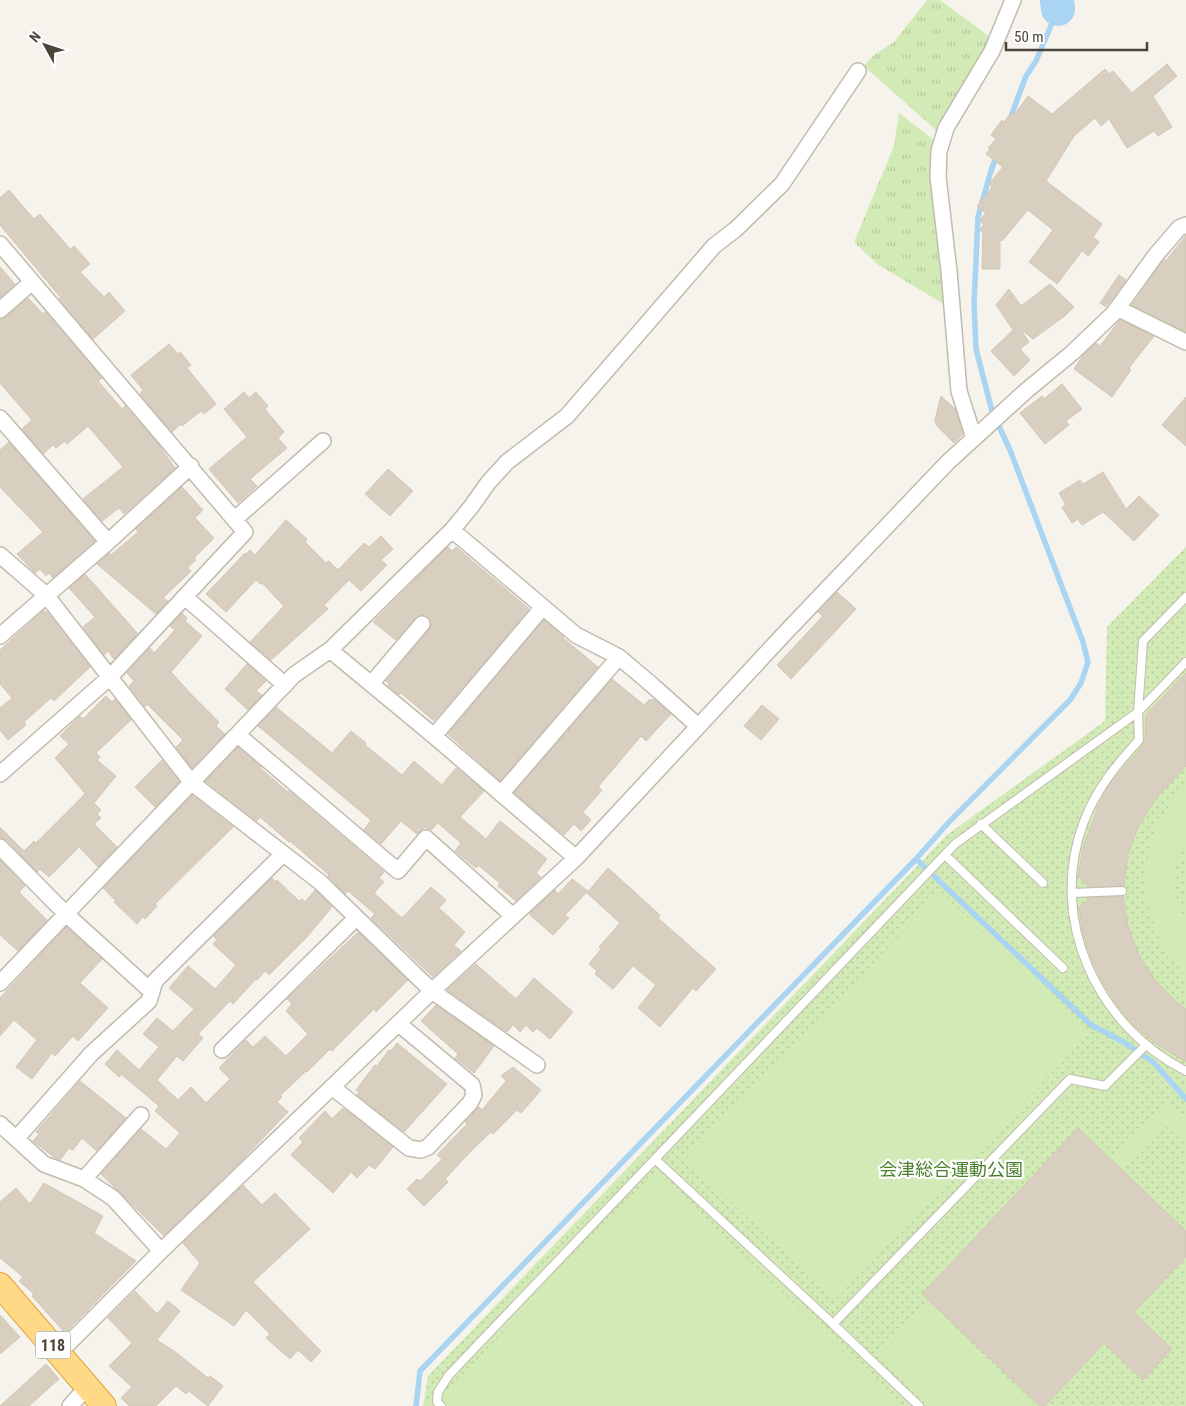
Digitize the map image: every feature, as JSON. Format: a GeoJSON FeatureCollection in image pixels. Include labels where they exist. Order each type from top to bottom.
{"type":"FeatureCollection","features":[{"type":"Feature","properties":{"kind":"highway","name":"118"},"geometry":{"type":"LineString","coordinates":[[0,1285],[104,1406]]}},
{"type":"Feature","properties":{"kind":"street"},"geometry":{"type":"LineString","coordinates":[[974,438],[959,391],[949,271],[938,177],[939,151],[946,128],[992,51],[1012,0]]}},
{"type":"Feature","properties":{"kind":"street"},"geometry":{"type":"LineString","coordinates":[[0,984],[294,675],[330,650],[452,530],[488,483],[507,462],[567,416],[714,246],[736,229],[782,184],[858,71]]}},
{"type":"Feature","properties":{"kind":"street"},"geometry":{"type":"LineString","coordinates":[[59,1353],[161,1251],[432,991],[576,858],[941,469],[1027,390],[1072,353],[1117,308],[1155,256],[1179,228],[1186,225]]}},
{"type":"Feature","properties":{"kind":"street"},"geometry":{"type":"LineString","coordinates":[[0,244],[191,466],[245,532],[110,677],[0,774]]}},
{"type":"Feature","properties":{"kind":"street"},"geometry":{"type":"LineString","coordinates":[[0,310],[32,282]]}},
{"type":"Feature","properties":{"kind":"street"},"geometry":{"type":"LineString","coordinates":[[1117,308],[1186,342]]}},
{"type":"Feature","properties":{"kind":"street"},"geometry":{"type":"LineString","coordinates":[[0,418],[108,542]]}},
{"type":"Feature","properties":{"kind":"street"},"geometry":{"type":"LineString","coordinates":[[235,519],[323,441]]}},
{"type":"Feature","properties":{"kind":"street"},"geometry":{"type":"LineString","coordinates":[[0,636],[108,542],[191,466]]}},
{"type":"Feature","properties":{"kind":"street"},"geometry":{"type":"LineString","coordinates":[[452,530],[576,635],[619,657],[698,726]]}},
{"type":"Feature","properties":{"kind":"street"},"geometry":{"type":"LineString","coordinates":[[0,555],[46,595],[192,783],[320,882],[432,991],[537,1065]]}},
{"type":"Feature","properties":{"kind":"street"},"geometry":{"type":"LineString","coordinates":[[185,597],[285,685]]}},
{"type":"Feature","properties":{"kind":"street"},"geometry":{"type":"LineString","coordinates":[[434,736],[543,607]]}},
{"type":"Feature","properties":{"kind":"street"},"geometry":{"type":"LineString","coordinates":[[371,684],[422,624]]}},
{"type":"Feature","properties":{"kind":"street"},"geometry":{"type":"LineString","coordinates":[[330,650],[576,858]]}},
{"type":"Feature","properties":{"kind":"street"},"geometry":{"type":"LineString","coordinates":[[501,794],[619,657]]}},
{"type":"Feature","properties":{"kind":"street"},"geometry":{"type":"LineString","coordinates":[[238,735],[398,871],[426,838],[513,916]]}},
{"type":"Feature","properties":{"kind":"street"},"geometry":{"type":"LineString","coordinates":[[0,847],[66,914],[152,992]]}},
{"type":"Feature","properties":{"kind":"street"},"geometry":{"type":"LineString","coordinates":[[16,1139],[91,1054],[149,1001],[155,981],[283,854]]}},
{"type":"Feature","properties":{"kind":"street"},"geometry":{"type":"LineString","coordinates":[[222,1050],[356,918]]}},
{"type":"Feature","properties":{"kind":"street"},"geometry":{"type":"LineString","coordinates":[[332,1087],[409,1148],[422,1150],[428,1146],[470,1103],[474,1095],[472,1085],[398,1024]]}},
{"type":"Feature","properties":{"kind":"street"},"geometry":{"type":"LineString","coordinates":[[84,1179],[141,1115]]}},
{"type":"Feature","properties":{"kind":"street"},"geometry":{"type":"LineString","coordinates":[[0,1124],[44,1164],[84,1179],[113,1198],[161,1251]]}},
{"type":"Feature","properties":{"kind":"street"},"geometry":{"type":"LineString","coordinates":[[70,1406],[87,1387]]}},
{"type":"Feature","properties":{"kind":"lane"},"geometry":{"type":"LineString","coordinates":[[1186,597],[1143,641],[1138,712],[1139,740],[1116,765],[1104,783],[1083,824],[1073,864],[1072,893],[1073,914],[1089,972],[1101,994],[1146,1045],[1186,1071]]}},
{"type":"Feature","properties":{"kind":"lane"},"geometry":{"type":"LineString","coordinates":[[441,1406],[436,1402],[438,1392],[449,1376],[955,844],[1138,712],[1186,662]]}},
{"type":"Feature","properties":{"kind":"lane"},"geometry":{"type":"LineString","coordinates":[[981,824],[1043,883]]}},
{"type":"Feature","properties":{"kind":"lane"},"geometry":{"type":"LineString","coordinates":[[945,854],[1064,968]]}},
{"type":"Feature","properties":{"kind":"lane"},"geometry":{"type":"LineString","coordinates":[[1072,893],[1122,891]]}},
{"type":"Feature","properties":{"kind":"lane"},"geometry":{"type":"LineString","coordinates":[[833,1324],[1070,1079],[1105,1086],[1146,1045]]}},
{"type":"Feature","properties":{"kind":"lane"},"geometry":{"type":"LineString","coordinates":[[655,1159],[919,1406]]}},
{"type":"Feature","properties":{"kind":"green space"},"geometry":{"type":"Polygon","coordinates":[[[927,0],[940,0],[990,37],[942,128],[937,131],[864,66],[873,56],[894,42],[927,0]]]}},
{"type":"Feature","properties":{"kind":"green space"},"geometry":{"type":"Polygon","coordinates":[[[899,113],[935,141],[930,169],[947,306],[877,264],[854,242],[894,146],[899,113]]]}},
{"type":"Feature","properties":{"kind":"green space","name":"会津総合運動公園"},"geometry":{"type":"Polygon","coordinates":[[[1186,547],[1186,1406],[423,1406],[428,1376],[947,835],[1105,721],[1107,627],[1186,547]]]}},
{"type":"Feature","properties":{"kind":"green space"},"geometry":{"type":"Polygon","coordinates":[[[1186,785],[1186,835],[1176,865],[1176,893],[1181,918],[1186,926],[1186,976],[1169,954],[1156,930],[1148,906],[1146,880],[1148,855],[1156,831],[1168,807],[1186,785]]]}},
{"type":"Feature","properties":{"kind":"green space"},"geometry":{"type":"Polygon","coordinates":[[[941,892],[1089,1034],[835,1300],[686,1159],[941,892]]]}},
{"type":"Feature","properties":{"kind":"green space"},"geometry":{"type":"Polygon","coordinates":[[[1166,1103],[1186,1122],[1186,1145],[1164,1124],[1121,1169],[1112,1161],[1166,1103]]]}},
{"type":"Feature","properties":{"kind":"green space"},"geometry":{"type":"Polygon","coordinates":[[[657,1171],[899,1406],[450,1406],[441,1397],[657,1171]]]}},
{"type":"Feature","properties":{"kind":"green space"},"geometry":{"type":"Polygon","coordinates":[[[928,1304],[1037,1406],[933,1406],[879,1356],[928,1304]]]}},
{"type":"Feature","properties":{"kind":"building"},"geometry":{"type":"Polygon","coordinates":[[[1167,64],[1177,76],[1153,96],[1172,127],[1158,136],[1154,131],[1127,148],[1109,119],[1101,126],[1095,118],[1074,136],[1046,181],[1102,224],[1093,237],[1099,242],[1088,256],[1082,251],[1057,284],[1029,262],[1053,230],[1028,210],[1002,241],[1000,240],[1000,269],[982,269],[983,232],[980,230],[984,224],[979,221],[986,213],[977,206],[992,187],[989,184],[1003,167],[986,154],[990,149],[988,148],[996,139],[991,135],[1002,120],[1004,122],[1012,112],[1015,114],[1028,96],[1052,114],[1105,69],[1109,74],[1113,71],[1132,93],[1167,64]]]}},
{"type":"Feature","properties":{"kind":"building"},"geometry":{"type":"Polygon","coordinates":[[[9,190],[34,219],[40,214],[70,249],[74,246],[90,264],[80,272],[104,297],[109,292],[125,311],[93,339],[0,225],[0,198],[9,190]]]}},
{"type":"Feature","properties":{"kind":"building"},"geometry":{"type":"Polygon","coordinates":[[[1186,235],[1186,332],[1132,305],[1164,259],[1166,261],[1186,235]]]}},
{"type":"Feature","properties":{"kind":"building"},"geometry":{"type":"Polygon","coordinates":[[[0,267],[15,284],[0,298],[0,267]]]}},
{"type":"Feature","properties":{"kind":"building"},"geometry":{"type":"Polygon","coordinates":[[[1119,275],[1126,280],[1106,307],[1100,303],[1119,275]]]}},
{"type":"Feature","properties":{"kind":"building"},"geometry":{"type":"Polygon","coordinates":[[[1050,284],[1074,307],[1033,339],[1022,332],[1029,342],[1020,349],[1030,360],[1014,376],[991,351],[1013,330],[996,305],[1009,289],[1021,306],[1050,284]]]}},
{"type":"Feature","properties":{"kind":"building"},"geometry":{"type":"Polygon","coordinates":[[[28,298],[43,314],[45,312],[102,378],[98,381],[122,409],[125,406],[158,444],[175,468],[124,514],[119,508],[102,521],[83,499],[123,467],[88,426],[67,444],[65,441],[56,448],[53,445],[43,454],[22,429],[32,420],[0,383],[0,319],[6,317],[28,298]]]}},
{"type":"Feature","properties":{"kind":"building"},"geometry":{"type":"Polygon","coordinates":[[[1120,320],[1154,336],[1129,368],[1131,370],[1112,397],[1074,369],[1084,354],[1096,343],[1100,346],[1120,320]]]}},
{"type":"Feature","properties":{"kind":"building"},"geometry":{"type":"Polygon","coordinates":[[[169,344],[178,354],[180,352],[191,365],[187,368],[216,404],[204,414],[201,411],[172,432],[140,394],[143,390],[131,375],[169,344]]]}},
{"type":"Feature","properties":{"kind":"building"},"geometry":{"type":"Polygon","coordinates":[[[1062,384],[1082,409],[1066,421],[1069,425],[1045,444],[1020,413],[1042,396],[1044,399],[1062,384]]]}},
{"type":"Feature","properties":{"kind":"building"},"geometry":{"type":"Polygon","coordinates":[[[244,392],[249,398],[256,392],[268,406],[265,409],[284,432],[278,438],[287,448],[250,479],[257,486],[238,503],[209,469],[247,437],[224,409],[244,392]]]}},
{"type":"Feature","properties":{"kind":"building"},"geometry":{"type":"Polygon","coordinates":[[[941,396],[955,409],[963,434],[954,443],[936,425],[935,420],[941,396]]]}},
{"type":"Feature","properties":{"kind":"building"},"geometry":{"type":"Polygon","coordinates":[[[1186,397],[1186,446],[1162,425],[1186,397]]]}},
{"type":"Feature","properties":{"kind":"building"},"geometry":{"type":"Polygon","coordinates":[[[9,442],[95,541],[53,578],[49,573],[46,576],[40,569],[35,573],[17,554],[43,532],[0,487],[0,450],[9,442]]]}},
{"type":"Feature","properties":{"kind":"building"},"geometry":{"type":"Polygon","coordinates":[[[388,469],[413,491],[390,516],[365,494],[388,469]]]}},
{"type":"Feature","properties":{"kind":"building"},"geometry":{"type":"Polygon","coordinates":[[[1103,472],[1126,509],[1139,496],[1159,515],[1134,541],[1103,512],[1082,525],[1078,519],[1072,523],[1062,507],[1066,505],[1059,493],[1080,480],[1083,484],[1103,472]]]}},
{"type":"Feature","properties":{"kind":"building"},"geometry":{"type":"Polygon","coordinates":[[[182,487],[203,510],[195,518],[214,538],[187,568],[191,571],[163,598],[168,601],[156,614],[97,564],[109,553],[111,555],[138,532],[136,529],[182,487]]]}},
{"type":"Feature","properties":{"kind":"building"},"geometry":{"type":"Polygon","coordinates":[[[286,520],[307,539],[305,542],[326,563],[329,561],[338,570],[364,543],[369,547],[381,536],[393,549],[381,560],[387,565],[361,591],[349,580],[324,605],[328,609],[271,660],[250,642],[284,606],[262,583],[260,584],[256,580],[226,612],[206,594],[245,553],[250,550],[255,555],[286,520]]]}},
{"type":"Feature","properties":{"kind":"building"},"geometry":{"type":"Polygon","coordinates":[[[448,547],[452,551],[456,547],[529,609],[434,721],[401,693],[399,695],[386,681],[429,630],[431,620],[424,615],[418,615],[396,640],[373,622],[448,547]]]}},
{"type":"Feature","properties":{"kind":"building"},"geometry":{"type":"Polygon","coordinates":[[[85,574],[138,634],[114,659],[108,651],[104,655],[83,627],[95,617],[69,588],[85,574]]]}},
{"type":"Feature","properties":{"kind":"building"},"geometry":{"type":"Polygon","coordinates":[[[837,592],[856,609],[791,679],[777,665],[823,616],[818,612],[837,592]]]}},
{"type":"Feature","properties":{"kind":"building"},"geometry":{"type":"Polygon","coordinates":[[[44,610],[90,667],[54,701],[51,698],[24,722],[26,725],[8,740],[0,730],[0,708],[12,698],[0,684],[0,650],[44,610]]]}},
{"type":"Feature","properties":{"kind":"building"},"geometry":{"type":"Polygon","coordinates":[[[182,613],[187,618],[185,621],[202,636],[171,672],[219,722],[216,726],[225,734],[192,768],[176,747],[183,740],[147,704],[145,707],[129,686],[134,681],[127,673],[150,648],[154,653],[175,630],[170,626],[182,613]]]}},
{"type":"Feature","properties":{"kind":"building"},"geometry":{"type":"Polygon","coordinates":[[[544,620],[598,667],[500,781],[448,734],[544,620]]]}},
{"type":"Feature","properties":{"kind":"building"},"geometry":{"type":"Polygon","coordinates":[[[247,664],[266,681],[256,691],[262,695],[248,710],[225,689],[247,664]]]}},
{"type":"Feature","properties":{"kind":"building"},"geometry":{"type":"Polygon","coordinates":[[[1186,673],[1186,766],[1157,797],[1139,825],[1128,853],[1124,886],[1089,887],[1079,876],[1079,872],[1083,848],[1101,800],[1111,782],[1145,743],[1146,715],[1186,673]]]}},
{"type":"Feature","properties":{"kind":"building"},"geometry":{"type":"Polygon","coordinates":[[[612,679],[644,705],[650,699],[651,701],[653,699],[671,714],[646,741],[641,736],[598,787],[602,790],[583,812],[591,820],[581,831],[574,824],[564,835],[514,793],[612,679]]]}},
{"type":"Feature","properties":{"kind":"building"},"geometry":{"type":"Polygon","coordinates":[[[106,696],[112,702],[115,699],[131,720],[96,753],[100,757],[97,760],[116,776],[94,803],[101,810],[97,814],[101,818],[94,824],[117,847],[98,867],[79,847],[49,877],[40,869],[37,872],[7,840],[0,838],[0,827],[24,851],[34,841],[36,843],[85,794],[89,798],[55,758],[69,744],[60,736],[80,716],[83,719],[106,696]]]}},
{"type":"Feature","properties":{"kind":"building"},"geometry":{"type":"Polygon","coordinates":[[[762,705],[779,719],[761,740],[744,726],[762,705]]]}},
{"type":"Feature","properties":{"kind":"building"},"geometry":{"type":"Polygon","coordinates":[[[276,707],[332,753],[351,731],[402,775],[414,761],[442,785],[456,768],[484,791],[460,817],[486,839],[500,821],[547,859],[536,873],[541,877],[516,901],[498,886],[500,883],[478,865],[476,868],[455,851],[461,843],[438,823],[431,830],[425,827],[417,834],[401,821],[381,844],[364,830],[371,820],[258,726],[276,707]]]}},
{"type":"Feature","properties":{"kind":"building"},"geometry":{"type":"Polygon","coordinates":[[[238,747],[288,792],[384,872],[379,878],[384,882],[374,893],[402,918],[431,887],[446,900],[439,908],[465,932],[454,945],[461,951],[433,977],[371,918],[375,914],[348,891],[345,894],[329,875],[260,817],[257,821],[205,781],[238,747]]]}},
{"type":"Feature","properties":{"kind":"building"},"geometry":{"type":"Polygon","coordinates":[[[162,760],[179,782],[155,807],[135,787],[162,760]]]}},
{"type":"Feature","properties":{"kind":"building"},"geometry":{"type":"Polygon","coordinates":[[[192,795],[233,827],[155,904],[157,906],[145,919],[143,917],[137,924],[114,902],[116,901],[103,888],[192,795]]]}},
{"type":"Feature","properties":{"kind":"building"},"geometry":{"type":"Polygon","coordinates":[[[0,860],[25,886],[19,892],[47,920],[18,951],[0,935],[0,860]]]}},
{"type":"Feature","properties":{"kind":"building"},"geometry":{"type":"Polygon","coordinates":[[[608,868],[660,915],[658,918],[716,969],[696,991],[693,988],[660,1027],[638,1008],[656,985],[633,966],[613,989],[595,974],[597,971],[589,964],[601,949],[599,947],[620,923],[587,893],[608,868]]]}},
{"type":"Feature","properties":{"kind":"building"},"geometry":{"type":"Polygon","coordinates":[[[272,878],[276,882],[277,880],[299,901],[302,899],[305,902],[315,890],[332,907],[306,938],[269,975],[265,971],[233,1004],[230,1001],[198,1034],[203,1038],[183,1061],[177,1056],[157,1080],[178,1100],[191,1087],[206,1103],[230,1079],[219,1068],[246,1040],[253,1047],[265,1036],[286,1056],[308,1034],[286,1011],[292,1004],[287,999],[358,932],[408,980],[376,1012],[374,1009],[332,1051],[330,1049],[280,1096],[282,1097],[277,1102],[288,1112],[164,1236],[101,1174],[141,1129],[166,1149],[180,1133],[155,1111],[159,1106],[121,1074],[119,1077],[105,1064],[117,1050],[139,1070],[159,1047],[143,1034],[157,1018],[173,1031],[194,1009],[169,988],[188,966],[215,989],[236,965],[213,944],[217,940],[213,936],[272,878]]]}},
{"type":"Feature","properties":{"kind":"building"},"geometry":{"type":"Polygon","coordinates":[[[572,879],[588,891],[565,915],[569,918],[553,935],[530,913],[555,890],[558,894],[572,879]]]}},
{"type":"Feature","properties":{"kind":"building"},"geometry":{"type":"Polygon","coordinates":[[[1123,896],[1128,927],[1140,957],[1155,980],[1176,1002],[1186,1009],[1186,1062],[1158,1045],[1134,1025],[1116,1004],[1100,978],[1090,955],[1083,933],[1079,908],[1089,898],[1123,896]]]}},
{"type":"Feature","properties":{"kind":"building"},"geometry":{"type":"Polygon","coordinates":[[[66,927],[102,959],[80,983],[108,1008],[78,1041],[73,1036],[55,1056],[52,1053],[32,1079],[16,1067],[37,1040],[14,1020],[0,1036],[0,998],[66,927]]]}},
{"type":"Feature","properties":{"kind":"building"},"geometry":{"type":"Polygon","coordinates":[[[476,964],[516,999],[534,978],[573,1012],[550,1039],[537,1028],[533,1032],[526,1025],[520,1032],[513,1025],[507,1032],[447,990],[476,964]]]}},
{"type":"Feature","properties":{"kind":"building"},"geometry":{"type":"Polygon","coordinates":[[[436,1005],[494,1046],[474,1073],[455,1058],[458,1054],[421,1021],[436,1005]]]}},
{"type":"Feature","properties":{"kind":"building"},"geometry":{"type":"Polygon","coordinates":[[[397,1043],[447,1084],[404,1132],[357,1095],[359,1092],[356,1090],[375,1065],[377,1066],[397,1043]]]}},
{"type":"Feature","properties":{"kind":"building"},"geometry":{"type":"Polygon","coordinates":[[[513,1067],[541,1090],[521,1113],[517,1110],[493,1134],[491,1132],[474,1148],[445,1179],[448,1182],[424,1206],[407,1189],[417,1179],[420,1181],[442,1159],[437,1155],[467,1124],[465,1122],[473,1113],[479,1107],[482,1110],[506,1081],[501,1076],[513,1067]]]}},
{"type":"Feature","properties":{"kind":"building"},"geometry":{"type":"Polygon","coordinates":[[[80,1081],[126,1118],[97,1151],[82,1138],[73,1150],[69,1148],[60,1160],[33,1141],[39,1134],[36,1132],[80,1081]]]}},
{"type":"Feature","properties":{"kind":"building"},"geometry":{"type":"Polygon","coordinates":[[[343,1108],[393,1147],[375,1169],[369,1165],[357,1178],[351,1172],[333,1193],[291,1155],[303,1142],[299,1138],[325,1111],[332,1119],[343,1108]]]}},
{"type":"Feature","properties":{"kind":"building"},"geometry":{"type":"Polygon","coordinates":[[[1078,1128],[1186,1231],[1186,1257],[1134,1312],[1172,1349],[1143,1380],[1104,1343],[1045,1406],[1040,1406],[922,1294],[1078,1128]]]}},
{"type":"Feature","properties":{"kind":"building"},"geometry":{"type":"Polygon","coordinates":[[[44,1183],[103,1216],[94,1233],[136,1261],[65,1333],[32,1296],[34,1294],[19,1281],[23,1277],[0,1258],[0,1202],[16,1188],[30,1204],[44,1183]]]}},
{"type":"Feature","properties":{"kind":"building"},"geometry":{"type":"Polygon","coordinates":[[[243,1185],[262,1205],[275,1193],[310,1229],[253,1282],[321,1351],[311,1362],[298,1350],[290,1359],[266,1338],[270,1334],[246,1310],[234,1326],[181,1290],[200,1263],[183,1243],[243,1185]]]}},
{"type":"Feature","properties":{"kind":"building"},"geometry":{"type":"Polygon","coordinates":[[[135,1291],[157,1314],[168,1301],[180,1311],[157,1340],[208,1378],[210,1376],[223,1386],[208,1406],[189,1391],[186,1394],[176,1386],[156,1406],[129,1406],[121,1398],[132,1387],[109,1366],[132,1343],[108,1318],[135,1291]]]}},
{"type":"Feature","properties":{"kind":"building"},"geometry":{"type":"Polygon","coordinates":[[[0,1315],[20,1337],[0,1354],[0,1315]]]}},
{"type":"Feature","properties":{"kind":"building"},"geometry":{"type":"Polygon","coordinates":[[[46,1364],[59,1379],[29,1406],[0,1406],[46,1364]]]}},
{"type":"Feature","properties":{"kind":"waterway"},"geometry":{"type":"LineString","coordinates":[[1057,0],[1058,9]]}},
{"type":"Feature","properties":{"kind":"waterway"},"geometry":{"type":"LineString","coordinates":[[1010,119],[1026,76],[1036,61],[1058,9],[1066,0]]}},
{"type":"Feature","properties":{"kind":"waterway"},"geometry":{"type":"LineString","coordinates":[[416,1406],[420,1371],[916,859],[949,822],[1070,700],[1081,683],[1088,662],[1083,642],[1010,450],[992,411],[976,349],[974,303],[978,217],[997,154]]}},
{"type":"Feature","properties":{"kind":"waterway"},"geometry":{"type":"LineString","coordinates":[[916,859],[1091,1025],[1122,1041],[1153,1062],[1186,1099]]}}]}
